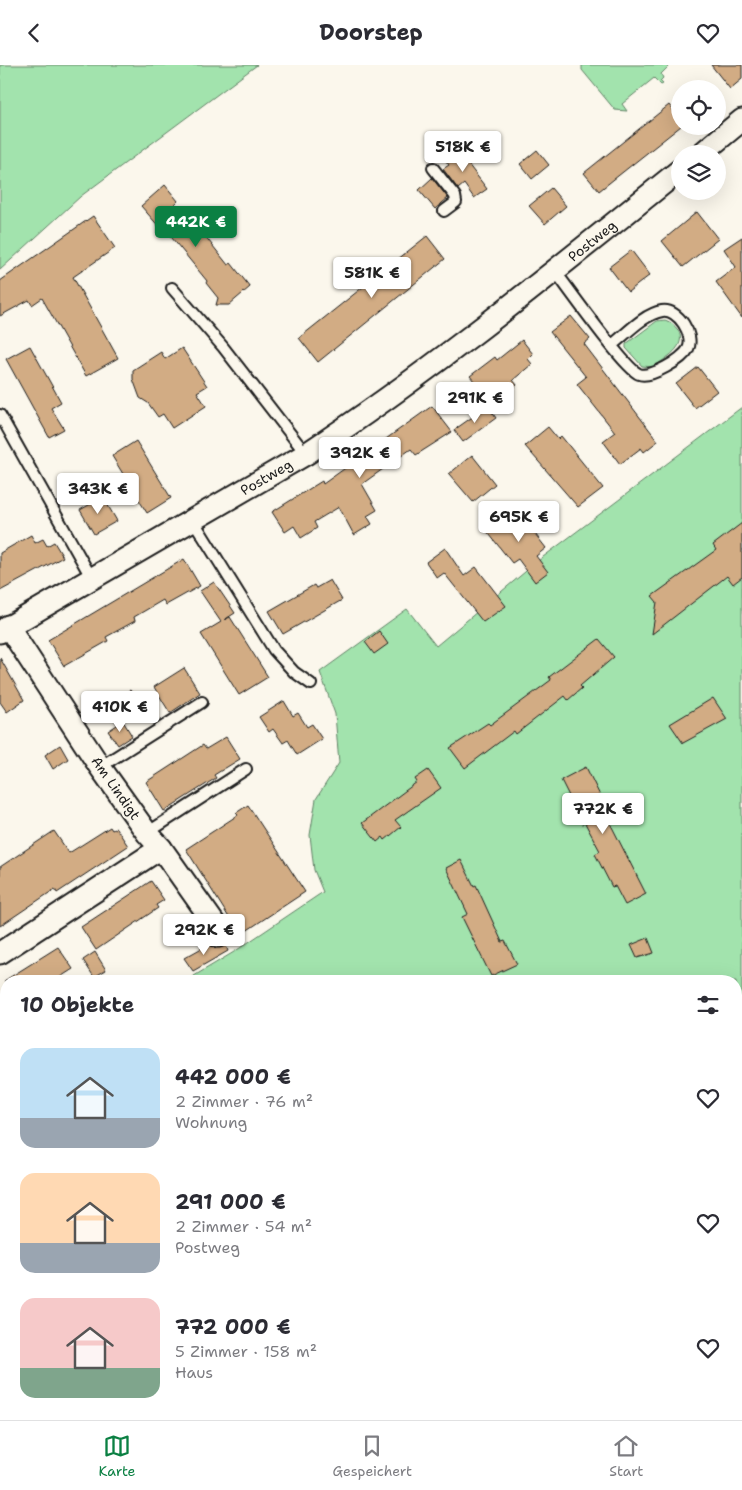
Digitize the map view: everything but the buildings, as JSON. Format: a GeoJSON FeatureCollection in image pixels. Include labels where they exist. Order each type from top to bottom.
{"type":"FeatureCollection","features":[{"type":"Feature","properties":{"kind":"street"},"geometry":{"type":"LineString","coordinates":[[712,145],[742,120]]}},
{"type":"Feature","properties":{"kind":"street","name":"Postweg"},"geometry":{"type":"LineString","coordinates":[[4,629],[306,454],[426,372],[671,177]]}},
{"type":"Feature","properties":{"kind":"street","name":"Am Lindigt"},"geometry":{"type":"LineString","coordinates":[[4,629],[100,767],[214,923],[218,936]]}},
{"type":"Feature","properties":{"kind":"street"},"geometry":{"type":"LineString","coordinates":[[0,953],[154,840]]}},
{"type":"Feature","properties":{"kind":"lane"},"geometry":{"type":"LineString","coordinates":[[433,167],[455,196],[456,202],[444,211]]}},
{"type":"Feature","properties":{"kind":"lane"},"geometry":{"type":"LineString","coordinates":[[555,271],[630,369],[640,375],[649,375],[659,371],[688,351],[689,343],[686,329],[677,317],[670,311],[663,310],[649,316],[612,345]]}},
{"type":"Feature","properties":{"kind":"lane"},"geometry":{"type":"LineString","coordinates":[[172,288],[223,347],[306,454]]}},
{"type":"Feature","properties":{"kind":"lane"},"geometry":{"type":"LineString","coordinates":[[0,415],[91,577]]}},
{"type":"Feature","properties":{"kind":"lane"},"geometry":{"type":"LineString","coordinates":[[193,519],[274,650],[294,672],[311,684]]}},
{"type":"Feature","properties":{"kind":"lane"},"geometry":{"type":"LineString","coordinates":[[100,767],[202,702]]}},
{"type":"Feature","properties":{"kind":"lane"},"geometry":{"type":"LineString","coordinates":[[154,840],[246,769]]}},
{"type":"Feature","properties":{"kind":"green space"},"geometry":{"type":"Polygon","coordinates":[[[0,65],[257,65],[81,196],[0,270],[0,65]]]}},
{"type":"Feature","properties":{"kind":"green space"},"geometry":{"type":"Polygon","coordinates":[[[582,65],[670,65],[661,74],[663,78],[660,81],[663,84],[661,85],[654,78],[622,104],[627,111],[615,110],[582,70],[582,65]]]}},
{"type":"Feature","properties":{"kind":"green space"},"geometry":{"type":"Polygon","coordinates":[[[665,320],[678,330],[680,342],[678,347],[654,367],[642,366],[626,348],[626,344],[657,321],[665,320]]]}},
{"type":"Feature","properties":{"kind":"green space"},"geometry":{"type":"Polygon","coordinates":[[[742,407],[742,975],[196,975],[234,952],[323,892],[314,870],[310,835],[316,799],[339,763],[335,714],[320,672],[407,609],[436,646],[543,557],[742,407]]]}}]}
